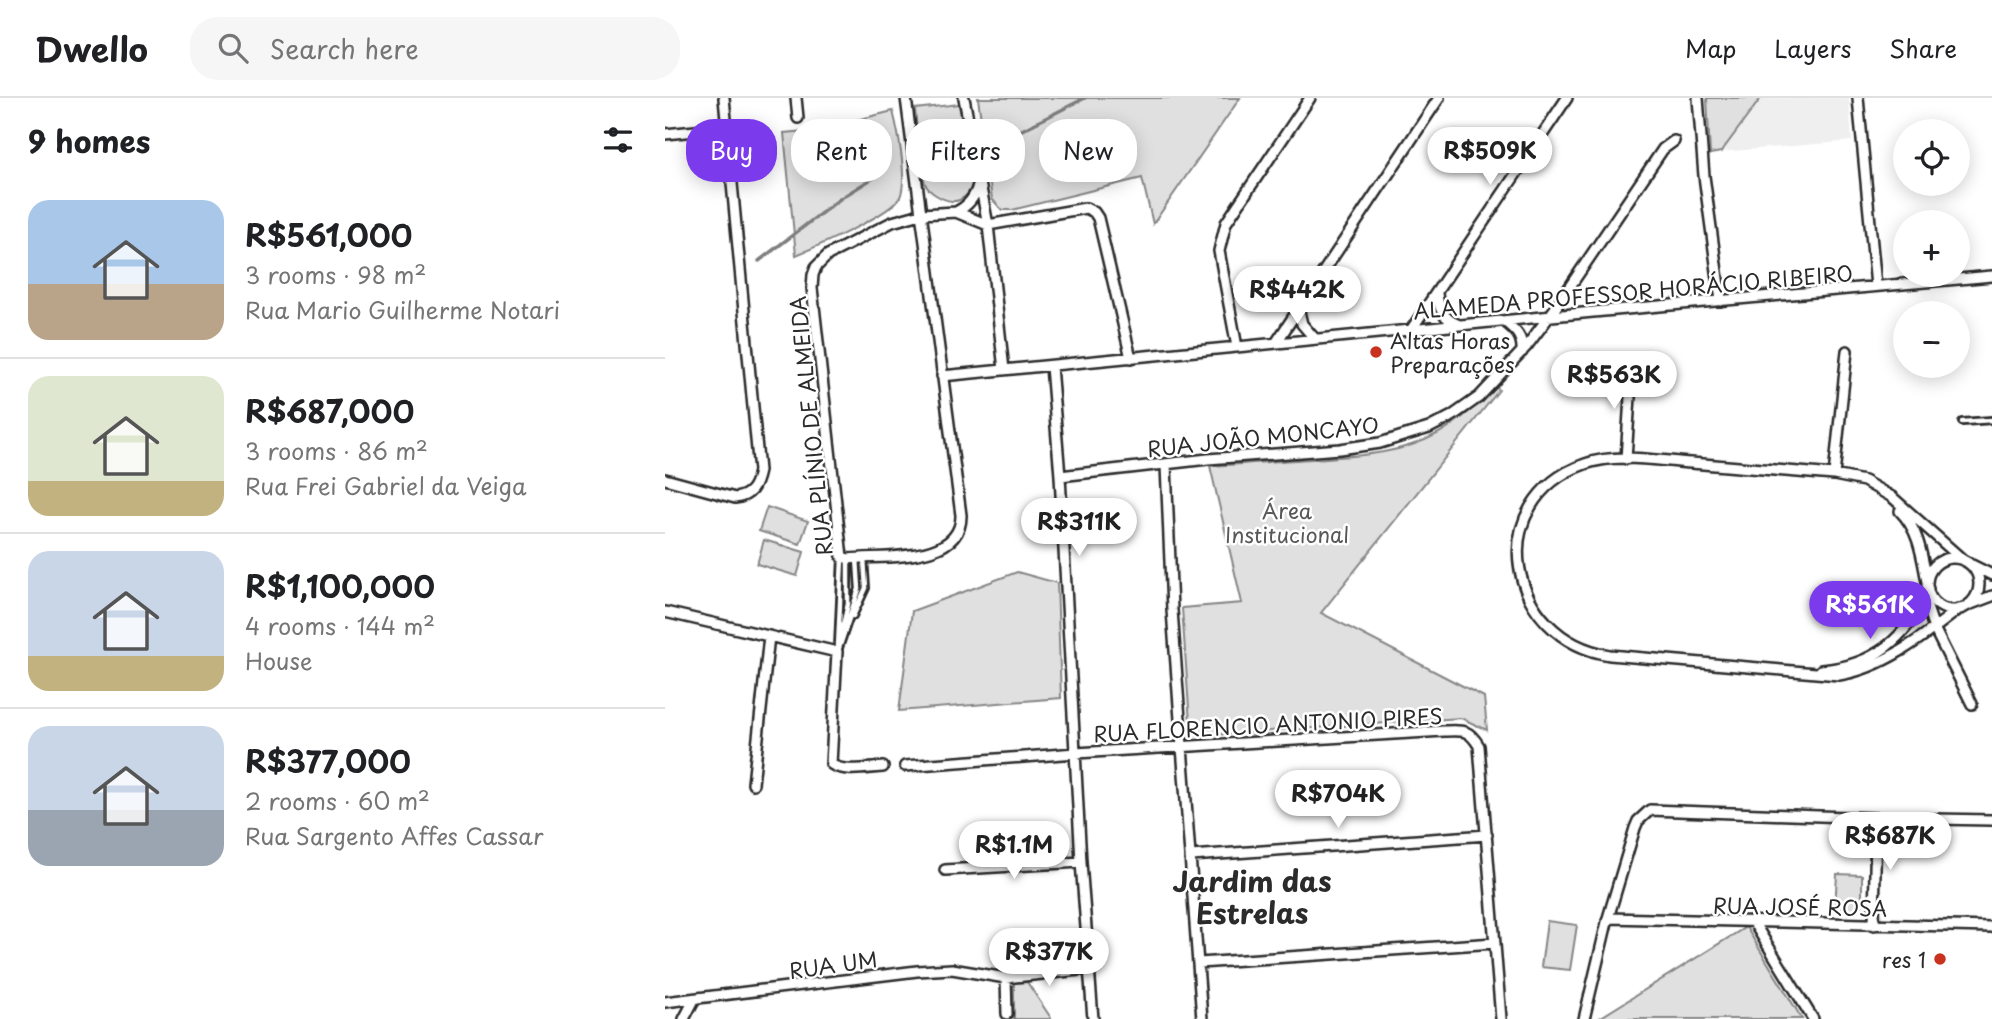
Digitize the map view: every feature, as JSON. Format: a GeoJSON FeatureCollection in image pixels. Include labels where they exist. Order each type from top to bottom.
{"type":"FeatureCollection","features":[{"type":"Feature","properties":{"kind":"street"},"geometry":{"type":"LineString","coordinates":[[724,98],[725,119]]}},
{"type":"Feature","properties":{"kind":"street"},"geometry":{"type":"LineString","coordinates":[[796,98],[798,118]]}},
{"type":"Feature","properties":{"kind":"street"},"geometry":{"type":"LineString","coordinates":[[853,558],[936,551],[945,547],[958,534],[961,515],[906,98]]}},
{"type":"Feature","properties":{"kind":"street"},"geometry":{"type":"LineString","coordinates":[[964,98],[968,119]]}},
{"type":"Feature","properties":{"kind":"street"},"geometry":{"type":"LineString","coordinates":[[1237,347],[1219,251],[1220,240],[1226,223],[1310,98]]}},
{"type":"Feature","properties":{"kind":"street"},"geometry":{"type":"LineString","coordinates":[[1276,343],[1439,98]]}},
{"type":"Feature","properties":{"kind":"street"},"geometry":{"type":"LineString","coordinates":[[1411,330],[1567,98]]}},
{"type":"Feature","properties":{"kind":"street"},"geometry":{"type":"LineString","coordinates":[[1698,98],[1704,176],[1721,301]]}},
{"type":"Feature","properties":{"kind":"street"},"geometry":{"type":"LineString","coordinates":[[1858,98],[1875,286]]}},
{"type":"Feature","properties":{"kind":"street"},"geometry":{"type":"LineString","coordinates":[[665,134],[686,132]]}},
{"type":"Feature","properties":{"kind":"street","name":"RUA JOÃO MONCAYO"},"geometry":{"type":"LineString","coordinates":[[1060,476],[1380,443],[1429,428],[1452,416],[1479,397],[1522,352],[1663,149],[1674,141]]}},
{"type":"Feature","properties":{"kind":"street"},"geometry":{"type":"LineString","coordinates":[[665,479],[735,498],[748,494],[754,487],[759,471],[732,182]]}},
{"type":"Feature","properties":{"kind":"street"},"geometry":{"type":"LineString","coordinates":[[956,212],[964,208],[976,195],[978,182]]}},
{"type":"Feature","properties":{"kind":"street"},"geometry":{"type":"LineString","coordinates":[[980,182],[988,225],[1004,370]]}},
{"type":"Feature","properties":{"kind":"street"},"geometry":{"type":"LineString","coordinates":[[988,225],[1078,208],[1094,212],[1098,218],[1131,358]]}},
{"type":"Feature","properties":{"kind":"street","name":"RUA PLÍNIO DE ALMEIDA"},"geometry":{"type":"LineString","coordinates":[[853,558],[812,288],[816,267],[828,255],[892,222],[921,214],[956,212],[988,225]]}},
{"type":"Feature","properties":{"kind":"street","name":"ALAMEDA PROFESSOR HORÁCIO RIBEIRO"},"geometry":{"type":"LineString","coordinates":[[942,376],[1549,316],[1992,276]]}},
{"type":"Feature","properties":{"kind":"street"},"geometry":{"type":"LineString","coordinates":[[1437,293],[1446,317],[1459,325]]}},
{"type":"Feature","properties":{"kind":"street"},"geometry":{"type":"LineString","coordinates":[[1298,307],[1302,324],[1315,339]]}},
{"type":"Feature","properties":{"kind":"street"},"geometry":{"type":"LineString","coordinates":[[1504,321],[1520,335],[1523,342],[1522,352]]}},
{"type":"Feature","properties":{"kind":"street"},"geometry":{"type":"LineString","coordinates":[[1834,475],[1847,351]]}},
{"type":"Feature","properties":{"kind":"street"},"geometry":{"type":"LineString","coordinates":[[1051,366],[1093,1019]]}},
{"type":"Feature","properties":{"kind":"street"},"geometry":{"type":"LineString","coordinates":[[1626,458],[1632,366]]}},
{"type":"Feature","properties":{"kind":"street"},"geometry":{"type":"LineString","coordinates":[[1626,458],[1834,475],[1864,481],[1892,497],[1966,562],[1978,576],[1979,585],[1973,601],[1892,655],[1857,672],[1820,675],[1594,653],[1563,638],[1543,621],[1525,594],[1518,570],[1517,550],[1522,526],[1538,496],[1563,475],[1586,463],[1626,458]]}},
{"type":"Feature","properties":{"kind":"street"},"geometry":{"type":"LineString","coordinates":[[1165,465],[1172,610],[1202,1019]]}},
{"type":"Feature","properties":{"kind":"street"},"geometry":{"type":"LineString","coordinates":[[1864,481],[1906,518],[1917,536],[1934,628],[1972,704]]}},
{"type":"Feature","properties":{"kind":"street"},"geometry":{"type":"LineString","coordinates":[[1799,671],[1851,665],[1885,650],[1910,624],[1936,565],[1949,559],[1966,562],[1992,575]]}},
{"type":"Feature","properties":{"kind":"street"},"geometry":{"type":"LineString","coordinates":[[1927,590],[1939,606],[1962,608],[1992,596]]}},
{"type":"Feature","properties":{"kind":"street"},"geometry":{"type":"LineString","coordinates":[[665,612],[837,652]]}},
{"type":"Feature","properties":{"kind":"street"},"geometry":{"type":"LineString","coordinates":[[753,784],[769,636]]}},
{"type":"Feature","properties":{"kind":"street","name":"RUA PLÍNIO DE ALMEIDA"},"geometry":{"type":"LineString","coordinates":[[837,652],[831,764],[846,768],[883,767]]}},
{"type":"Feature","properties":{"kind":"street","name":"RUA FLORENCIO ANTONIO PIRES"},"geometry":{"type":"LineString","coordinates":[[905,766],[1461,730],[1472,734],[1479,746],[1501,1019]]}},
{"type":"Feature","properties":{"kind":"street"},"geometry":{"type":"LineString","coordinates":[[1584,1019],[1608,918],[1635,828],[1643,814],[1650,810],[1992,820]]}},
{"type":"Feature","properties":{"kind":"street"},"geometry":{"type":"LineString","coordinates":[[1874,925],[1876,818]]}},
{"type":"Feature","properties":{"kind":"street"},"geometry":{"type":"LineString","coordinates":[[1191,856],[1487,835]]}},
{"type":"Feature","properties":{"kind":"street"},"geometry":{"type":"LineString","coordinates":[[945,870],[1081,862]]}},
{"type":"Feature","properties":{"kind":"street","name":"RUA JOSÉ ROSA"},"geometry":{"type":"LineString","coordinates":[[1608,918],[1992,927]]}},
{"type":"Feature","properties":{"kind":"street"},"geometry":{"type":"LineString","coordinates":[[1754,923],[1813,1019]]}},
{"type":"Feature","properties":{"kind":"street"},"geometry":{"type":"LineString","coordinates":[[1199,963],[1495,943]]}},
{"type":"Feature","properties":{"kind":"street","name":"RUA UM"},"geometry":{"type":"LineString","coordinates":[[665,1002],[917,971],[952,970],[1006,978],[1089,969]]}},
{"type":"Feature","properties":{"kind":"street"},"geometry":{"type":"LineString","coordinates":[[1006,978],[1007,1014]]}},
{"type":"Feature","properties":{"kind":"street"},"geometry":{"type":"LineString","coordinates":[[684,1019],[694,1000]]}},
{"type":"Feature","properties":{"kind":"lane"},"geometry":{"type":"LineString","coordinates":[[1962,422],[1992,419]]}},
{"type":"Feature","properties":{"kind":"lane","name":"RUA PLÍNIO DE ALMEIDA"},"geometry":{"type":"LineString","coordinates":[[837,652],[866,588],[853,558]]}},
{"type":"Feature","properties":{"kind":"lane","name":"RUA PLÍNIO DE ALMEIDA"},"geometry":{"type":"LineString","coordinates":[[837,652],[848,604],[853,558]]}},
{"type":"Feature","properties":{"kind":"shaded area"},"geometry":{"type":"Polygon","coordinates":[[[1761,98],[1849,98],[1852,141],[1721,152],[1761,98]]]}},
{"type":"Feature","properties":{"kind":"green space"},"geometry":{"type":"Polygon","coordinates":[[[978,98],[1240,98],[1153,224],[1142,178],[1137,179],[1137,119],[1039,119],[1039,182],[1126,182],[1012,210],[1002,210],[992,199],[990,182],[1025,182],[1025,119],[981,119],[978,98]]]}},
{"type":"Feature","properties":{"kind":"green space"},"geometry":{"type":"Polygon","coordinates":[[[1707,98],[1761,98],[1721,152],[1710,154],[1707,98]]]}},
{"type":"Feature","properties":{"kind":"green space"},"geometry":{"type":"Polygon","coordinates":[[[959,104],[962,119],[916,119],[915,109],[959,104]]]}},
{"type":"Feature","properties":{"kind":"green space"},"geometry":{"type":"Polygon","coordinates":[[[893,111],[903,167],[900,197],[869,221],[796,255],[784,133],[791,132],[791,182],[892,182],[892,119],[861,119],[893,111]]]}},
{"type":"Feature","properties":{"kind":"green space"},"geometry":{"type":"Polygon","coordinates":[[[972,182],[973,186],[962,199],[952,201],[936,195],[925,183],[972,182]]]}},
{"type":"Feature","properties":{"kind":"green space","name":"Área Institucional"},"geometry":{"type":"Polygon","coordinates":[[[1497,387],[1499,390],[1321,613],[1484,697],[1487,730],[1461,718],[1198,736],[1193,732],[1190,723],[1182,608],[1242,603],[1210,466],[1360,455],[1407,446],[1445,429],[1497,387]]]}},
{"type":"Feature","properties":{"kind":"green space"},"geometry":{"type":"Polygon","coordinates":[[[767,507],[808,521],[800,544],[759,531],[767,507]]]}},
{"type":"Feature","properties":{"kind":"green space"},"geometry":{"type":"Polygon","coordinates":[[[764,540],[804,552],[797,576],[757,564],[764,540]]]}},
{"type":"Feature","properties":{"kind":"green space"},"geometry":{"type":"Polygon","coordinates":[[[1017,572],[1057,583],[1061,698],[899,711],[912,611],[1017,572]]]}},
{"type":"Feature","properties":{"kind":"green space"},"geometry":{"type":"Polygon","coordinates":[[[1837,874],[1862,875],[1862,905],[1855,912],[1835,909],[1837,874]]]}},
{"type":"Feature","properties":{"kind":"green space"},"geometry":{"type":"Polygon","coordinates":[[[1547,921],[1577,925],[1570,970],[1541,967],[1547,921]]]}},
{"type":"Feature","properties":{"kind":"green space"},"geometry":{"type":"Polygon","coordinates":[[[1746,927],[1802,1019],[1598,1019],[1746,927]]]}},
{"type":"Feature","properties":{"kind":"green space"},"geometry":{"type":"Polygon","coordinates":[[[1027,982],[1051,1019],[1014,1019],[1014,983],[1027,982]]]}},
{"type":"Feature","properties":{"kind":"waterway"},"geometry":{"type":"LineString","coordinates":[[1025,128],[1085,98]]}},
{"type":"Feature","properties":{"kind":"waterway"},"geometry":{"type":"LineString","coordinates":[[759,261],[841,198],[867,182]]}},
{"type":"Feature","properties":{"kind":"place","name":"Altas Horas Preparações"},"geometry":{"type":"Point","coordinates":[1376,352]}},
{"type":"Feature","properties":{"kind":"place","name":"res 1"},"geometry":{"type":"Point","coordinates":[1940,959]}},
{"type":"Feature","properties":{"kind":"district","name":"Jardim das Estrelas"},"geometry":{"type":"Point","coordinates":[1252,896]}}]}
